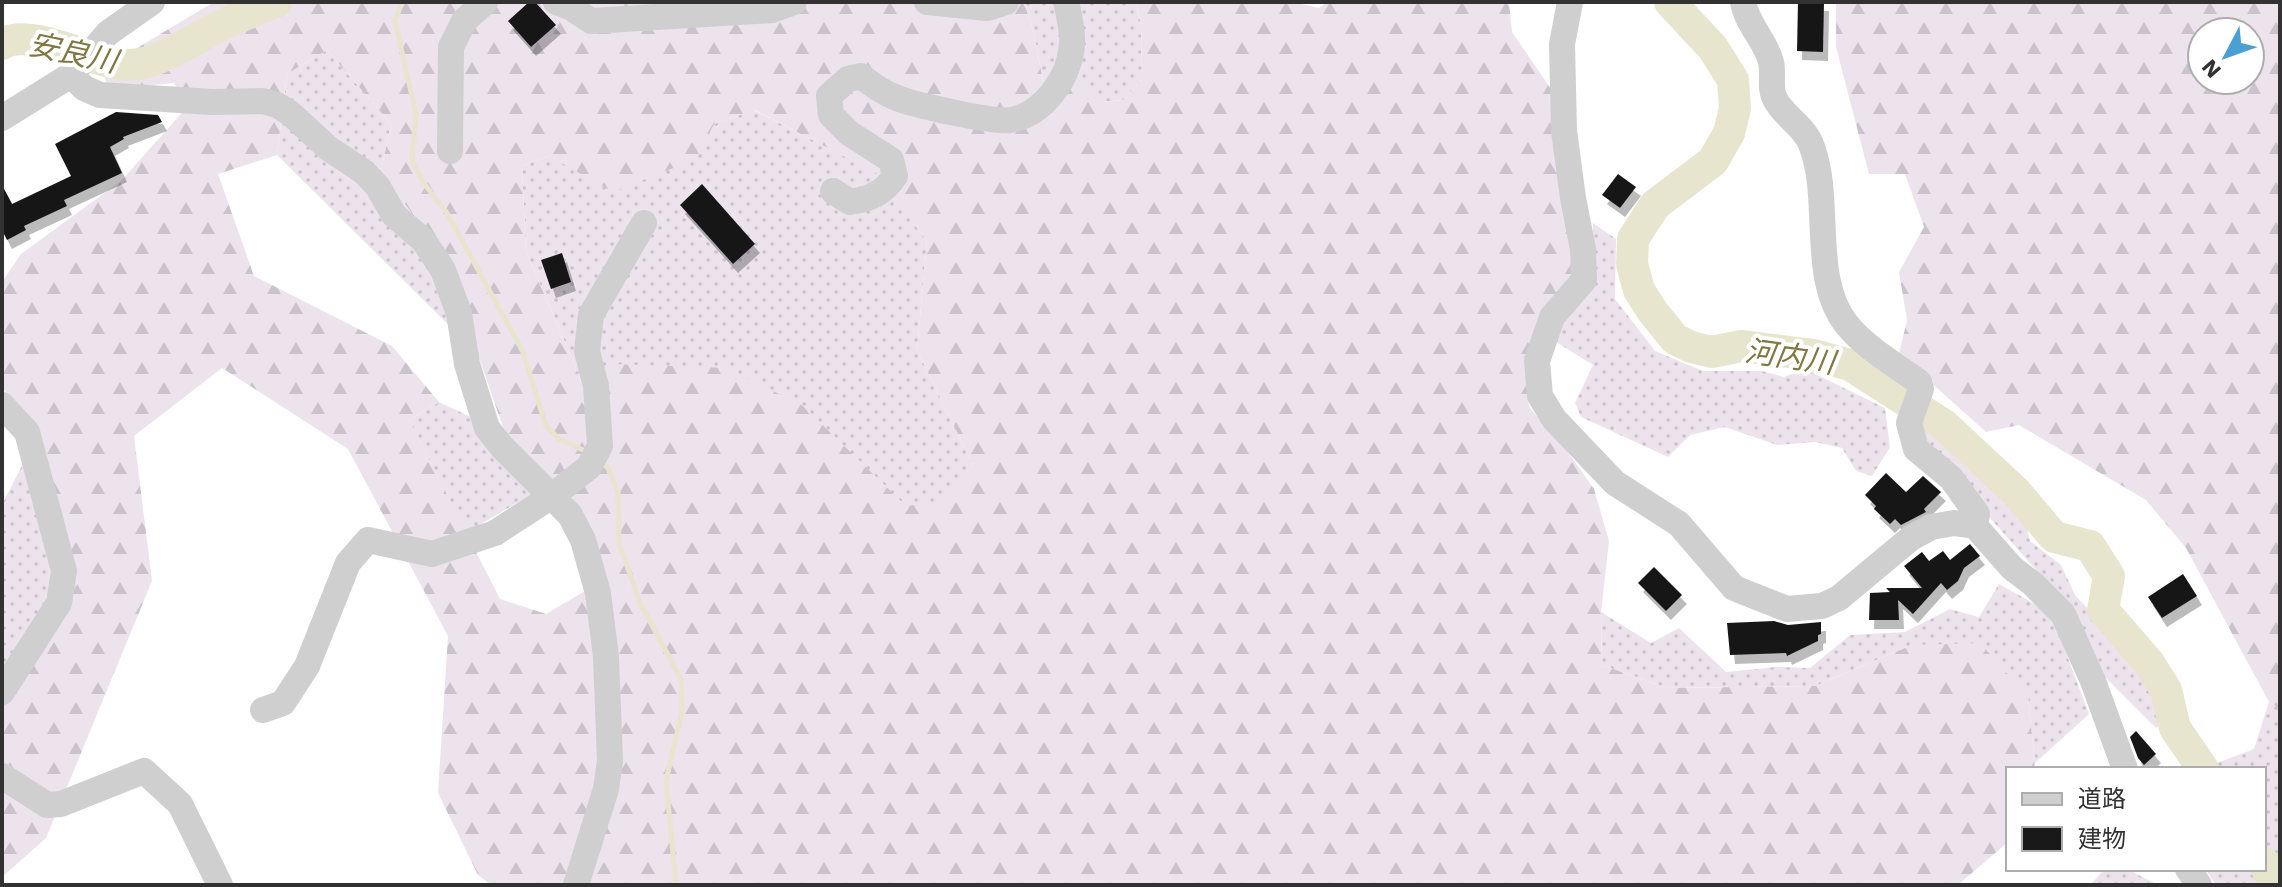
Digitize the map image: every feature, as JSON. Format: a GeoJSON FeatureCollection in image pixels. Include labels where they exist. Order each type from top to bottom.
{"type":"FeatureCollection","features":[{"type":"Feature","properties":{"kind":"street"},"geometry":{"type":"LineString","coordinates":[[2,118],[74,71],[100,41],[152,2]]}},
{"type":"Feature","properties":{"kind":"street"},"geometry":{"type":"LineString","coordinates":[[450,151],[451,47],[464,21],[485,2]]}},
{"type":"Feature","properties":{"kind":"street"},"geometry":{"type":"LineString","coordinates":[[556,2],[591,21],[772,10],[794,2]]}},
{"type":"Feature","properties":{"kind":"street"},"geometry":{"type":"LineString","coordinates":[[927,2],[987,8],[1006,2]]}},
{"type":"Feature","properties":{"kind":"street"},"geometry":{"type":"LineString","coordinates":[[833,191],[850,202],[864,200],[886,190],[895,176],[891,160],[849,133],[831,115],[829,96],[848,79],[861,76],[899,99],[975,117],[1008,121],[1028,115],[1046,100],[1067,71],[1072,43],[1066,2]]}},
{"type":"Feature","properties":{"kind":"street"},"geometry":{"type":"LineString","coordinates":[[1570,2],[1562,44],[1564,131],[1583,249],[1584,280],[1552,317],[1537,361],[1540,396],[1554,419],[1615,483],[1679,524],[1734,588],[1787,609],[1822,606],[1839,598],[1911,538],[1931,527],[1954,523],[1975,526],[2012,568],[2063,614],[2093,681],[2124,767]]}},
{"type":"Feature","properties":{"kind":"street"},"geometry":{"type":"LineString","coordinates":[[1743,2],[1748,20],[1771,61],[1773,96],[1800,126],[1812,145],[1822,194],[1826,276],[1846,323],[1868,345],[1919,382],[1921,389],[1909,423],[1916,449],[1951,478],[1977,514],[1975,526]]}},
{"type":"Feature","properties":{"kind":"street"},"geometry":{"type":"LineString","coordinates":[[74,71],[84,88],[100,95],[212,102],[263,101],[277,105],[328,148],[364,172],[378,187],[394,215],[424,241],[443,270],[459,313],[467,364],[487,428],[570,515],[583,540],[598,593],[606,657],[610,761],[606,789],[576,885]]}},
{"type":"Feature","properties":{"kind":"street"},"geometry":{"type":"LineString","coordinates":[[263,710],[283,703],[307,666],[348,563],[368,540],[432,554],[495,533],[552,496],[594,457],[596,386],[587,351],[591,315],[644,223]]}},
{"type":"Feature","properties":{"kind":"street"},"geometry":{"type":"LineString","coordinates":[[2,405],[27,432],[64,571],[59,603],[2,692]]}},
{"type":"Feature","properties":{"kind":"street"},"geometry":{"type":"LineString","coordinates":[[2,776],[47,805],[61,804],[144,771],[180,804],[220,885]]}},
{"type":"Feature","properties":{"kind":"green space"},"geometry":{"type":"Polygon","coordinates":[[[214,2],[1024,2],[1034,33],[1045,92],[1075,79],[1102,102],[1123,100],[1142,80],[1141,25],[1136,2],[1293,2],[1319,8],[1327,2],[1509,2],[1512,32],[1553,92],[1576,273],[1548,303],[1525,356],[1529,407],[1567,451],[1594,489],[1609,541],[1601,612],[1602,665],[1667,688],[1815,686],[1912,645],[1980,643],[2028,697],[2035,763],[2034,767],[2006,767],[2006,844],[1958,885],[491,885],[478,875],[438,793],[448,636],[348,449],[222,368],[134,436],[152,581],[46,838],[2,877],[2,705],[78,583],[37,436],[2,387],[2,282],[21,254],[121,181],[188,106],[174,83],[109,89],[102,69],[214,2]],[[327,50],[287,74],[277,155],[218,174],[254,276],[392,346],[439,402],[409,420],[500,599],[546,614],[590,588],[587,528],[505,433],[445,259],[381,171],[391,124],[327,50]],[[755,110],[714,124],[696,159],[613,192],[549,156],[522,166],[526,252],[590,400],[611,364],[728,368],[803,406],[906,506],[940,502],[973,465],[917,350],[927,241],[876,173],[755,110]]]}},
{"type":"Feature","properties":{"kind":"green space"},"geometry":{"type":"Polygon","coordinates":[[[1024,2],[1136,2],[1141,25],[1142,80],[1123,100],[1102,102],[1045,92],[1034,33],[1024,2]]]}},
{"type":"Feature","properties":{"kind":"green space"},"geometry":{"type":"Polygon","coordinates":[[[1836,2],[2280,2],[2280,709],[2269,702],[2186,548],[2146,500],[2019,425],[1986,432],[1899,354],[1907,320],[1899,272],[1924,227],[1905,174],[1869,174],[1836,47],[1836,2]]]}},
{"type":"Feature","properties":{"kind":"green space"},"geometry":{"type":"Polygon","coordinates":[[[327,50],[391,124],[381,171],[445,259],[478,354],[277,155],[287,74],[327,50]]]}},
{"type":"Feature","properties":{"kind":"green space"},"geometry":{"type":"Polygon","coordinates":[[[754,110],[877,173],[927,241],[917,350],[973,465],[940,503],[906,507],[803,406],[590,400],[526,252],[522,166],[549,156],[714,124],[754,110]]]}},
{"type":"Feature","properties":{"kind":"green space"},"geometry":{"type":"Polygon","coordinates":[[[1593,223],[1616,239],[1615,299],[1655,351],[1703,371],[1762,371],[1784,377],[1805,369],[1885,408],[1890,447],[1872,476],[1856,471],[1842,448],[1815,442],[1777,445],[1725,427],[1690,435],[1668,457],[1581,417],[1575,403],[1593,365],[1553,340],[1564,317],[1593,284],[1593,223]]]}},
{"type":"Feature","properties":{"kind":"green space"},"geometry":{"type":"Polygon","coordinates":[[[439,402],[505,433],[552,482],[466,533],[409,420],[439,402]]]}},
{"type":"Feature","properties":{"kind":"green space"},"geometry":{"type":"Polygon","coordinates":[[[1920,427],[1949,439],[2023,510],[2030,541],[2061,565],[2075,595],[2148,674],[2165,720],[2156,728],[2094,666],[2065,603],[1923,442],[1920,427]]]}},
{"type":"Feature","properties":{"kind":"green space"},"geometry":{"type":"Polygon","coordinates":[[[37,436],[78,583],[2,705],[2,505],[37,436]]]}},
{"type":"Feature","properties":{"kind":"green space"},"geometry":{"type":"Polygon","coordinates":[[[1999,584],[2051,613],[2089,714],[2035,763],[2028,697],[1912,645],[1815,686],[1667,688],[1602,665],[1601,612],[1651,643],[1679,628],[1726,672],[1776,667],[1810,668],[1850,635],[1905,632],[1950,609],[1979,617],[1999,584]]]}},
{"type":"Feature","properties":{"kind":"green space"},"geometry":{"type":"Polygon","coordinates":[[[2269,702],[2280,709],[2280,885],[2216,885],[2206,871],[2266,871],[2266,767],[2206,767],[2254,749],[2269,702]]]}},
{"type":"Feature","properties":{"kind":"green space"},"geometry":{"type":"Polygon","coordinates":[[[2103,871],[2131,871],[2158,885],[2090,885],[2103,871]]]}},
{"type":"Feature","properties":{"kind":"building"},"geometry":{"type":"Polygon","coordinates":[[[529,2],[535,2],[556,25],[531,47],[508,21],[529,2]]]}},
{"type":"Feature","properties":{"kind":"building"},"geometry":{"type":"Polygon","coordinates":[[[1798,2],[1824,2],[1823,52],[1797,51],[1798,2]]]}},
{"type":"Feature","properties":{"kind":"building"},"geometry":{"type":"Polygon","coordinates":[[[116,112],[158,115],[162,122],[123,137],[110,147],[122,173],[64,200],[67,206],[24,226],[26,230],[7,240],[2,230],[2,185],[12,204],[71,176],[55,144],[116,112]]]}},
{"type":"Feature","properties":{"kind":"building"},"geometry":{"type":"Polygon","coordinates":[[[1618,174],[1636,187],[1620,208],[1602,195],[1618,174]]]}},
{"type":"Feature","properties":{"kind":"building"},"geometry":{"type":"Polygon","coordinates":[[[702,184],[755,244],[733,264],[680,205],[702,184]]]}},
{"type":"Feature","properties":{"kind":"building"},"geometry":{"type":"Polygon","coordinates":[[[562,253],[571,282],[551,289],[541,260],[562,253]]]}},
{"type":"Feature","properties":{"kind":"building"},"geometry":{"type":"Polygon","coordinates":[[[1886,473],[1906,492],[1923,476],[1941,492],[1924,509],[1926,512],[1901,525],[1895,519],[1890,524],[1865,495],[1886,473]]]}},
{"type":"Feature","properties":{"kind":"building"},"geometry":{"type":"Polygon","coordinates":[[[1970,544],[1980,556],[1964,568],[1958,581],[1947,590],[1941,583],[1913,614],[1898,600],[1899,620],[1869,620],[1870,593],[1890,592],[1886,588],[1922,588],[1904,566],[1922,552],[1929,561],[1943,551],[1950,560],[1970,544]]]}},
{"type":"Feature","properties":{"kind":"building"},"geometry":{"type":"Polygon","coordinates":[[[1654,567],[1682,595],[1666,611],[1638,583],[1654,567]]]}},
{"type":"Feature","properties":{"kind":"building"},"geometry":{"type":"Polygon","coordinates":[[[2183,574],[2197,596],[2162,618],[2148,597],[2183,574]]]}},
{"type":"Feature","properties":{"kind":"building"},"geometry":{"type":"Polygon","coordinates":[[[1774,621],[1788,625],[1821,622],[1821,634],[1818,641],[1787,656],[1786,653],[1730,655],[1727,623],[1774,621]]]}},
{"type":"Feature","properties":{"kind":"building"},"geometry":{"type":"Polygon","coordinates":[[[2136,731],[2156,754],[2144,765],[2130,737],[2136,731]]]}},
{"type":"Feature","properties":{"kind":"waterway","name":"安良川"},"geometry":{"type":"LineString","coordinates":[[2,44],[14,40],[45,42],[114,63],[139,64],[164,56],[224,24],[276,2]]}},
{"type":"Feature","properties":{"kind":"waterway"},"geometry":{"type":"LineString","coordinates":[[402,2],[395,21],[416,114],[412,161],[423,182],[447,213],[523,352],[546,426],[559,439],[588,452]]}},
{"type":"Feature","properties":{"kind":"waterway","name":"河内川"},"geometry":{"type":"LineString","coordinates":[[1670,2],[1713,48],[1733,80],[1735,109],[1729,133],[1713,161],[1655,205],[1633,239],[1632,264],[1639,290],[1653,312],[1675,339],[1691,347],[1712,352],[1741,346],[1813,355],[1850,365],[1944,425],[2016,492],[2054,537],[2090,546],[2109,576],[2103,610],[2149,663],[2166,690],[2175,728],[2202,767]]}},
{"type":"Feature","properties":{"kind":"waterway"},"geometry":{"type":"LineString","coordinates":[[602,463],[608,468],[618,492],[619,544],[641,605],[681,679],[682,712],[666,781],[676,885]]}},
{"type":"Feature","properties":{"kind":"waterway","name":"河内川"},"geometry":{"type":"LineString","coordinates":[[2266,867],[2276,885]]}}]}
